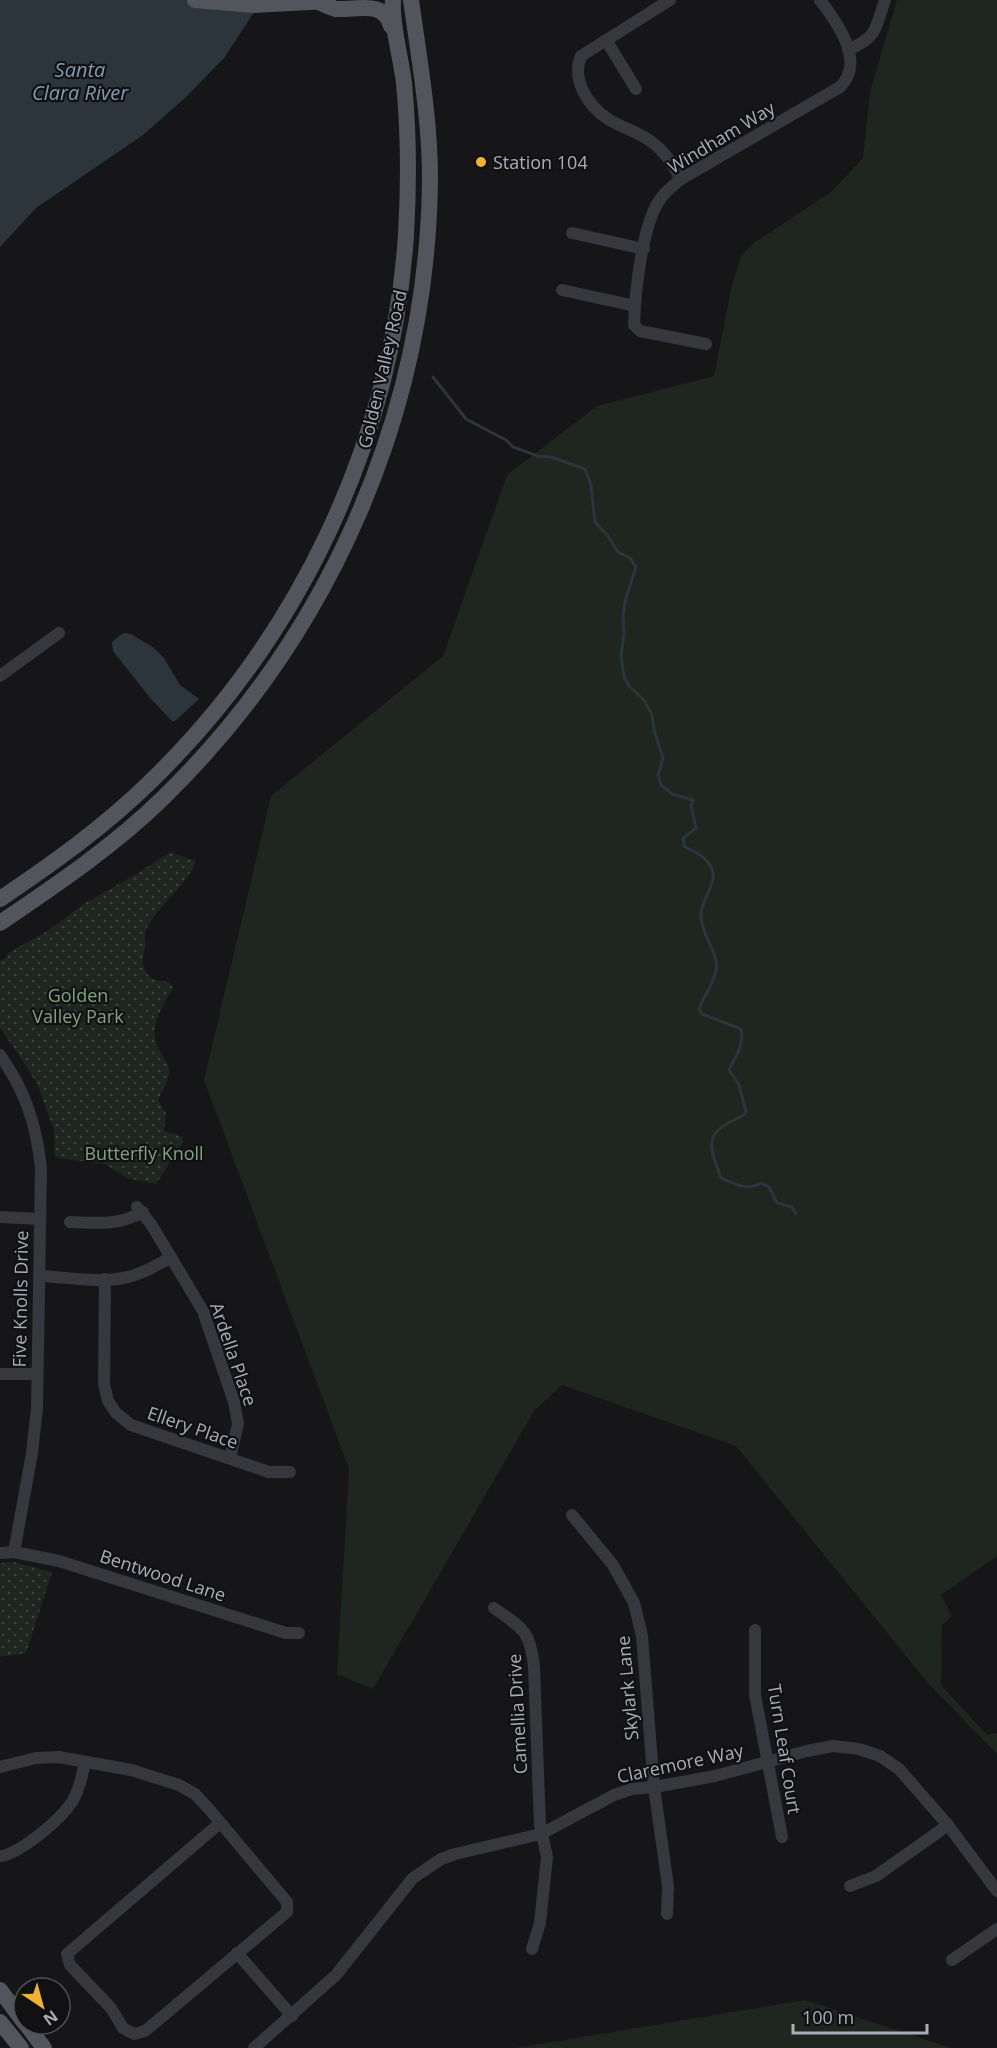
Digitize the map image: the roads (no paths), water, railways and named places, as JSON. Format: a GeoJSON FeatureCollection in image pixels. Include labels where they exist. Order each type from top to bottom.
{"type":"FeatureCollection","features":[{"type":"Feature","properties":{"kind":"main road"},"geometry":{"type":"LineString","coordinates":[[195,0],[254,4],[338,0]]}},
{"type":"Feature","properties":{"kind":"main road","name":"Golden Valley Road"},"geometry":{"type":"LineString","coordinates":[[0,899],[95,831],[147,785],[219,708],[284,617],[314,564],[353,476],[373,418],[401,287],[409,145],[393,0]]}},
{"type":"Feature","properties":{"kind":"main road","name":"Golden Valley Road"},"geometry":{"type":"LineString","coordinates":[[0,923],[116,840],[162,800],[186,775],[248,704],[290,645],[324,588],[350,537],[393,424],[410,354],[422,290],[430,177],[427,126],[411,0]]}},
{"type":"Feature","properties":{"kind":"main road"},"geometry":{"type":"LineString","coordinates":[[318,2],[334,9],[377,6],[383,9],[389,16],[404,91]]}},
{"type":"Feature","properties":{"kind":"main road"},"geometry":{"type":"LineString","coordinates":[[409,145],[418,164],[420,206],[422,210],[428,211]]}},
{"type":"Feature","properties":{"kind":"main road"},"geometry":{"type":"LineString","coordinates":[[0,1990],[12,2006]]}},
{"type":"Feature","properties":{"kind":"main road"},"geometry":{"type":"LineString","coordinates":[[0,2022],[21,2048]]}},
{"type":"Feature","properties":{"kind":"main road"},"geometry":{"type":"LineString","coordinates":[[35,2036],[44,2048]]}},
{"type":"Feature","properties":{"kind":"street"},"geometry":{"type":"LineString","coordinates":[[670,0],[581,56],[576,67],[579,82],[587,97],[606,118],[652,142],[665,155],[681,179]]}},
{"type":"Feature","properties":{"kind":"street"},"geometry":{"type":"LineString","coordinates":[[820,0],[841,33],[848,50],[870,39],[885,0]]}},
{"type":"Feature","properties":{"kind":"street"},"geometry":{"type":"LineString","coordinates":[[606,40],[636,89]]}},
{"type":"Feature","properties":{"kind":"street","name":"Windham Way"},"geometry":{"type":"LineString","coordinates":[[706,344],[640,331],[634,325],[635,292],[649,223],[660,199],[681,179],[840,87],[849,76],[851,60],[848,50]]}},
{"type":"Feature","properties":{"kind":"street"},"geometry":{"type":"LineString","coordinates":[[572,234],[644,249]]}},
{"type":"Feature","properties":{"kind":"street"},"geometry":{"type":"LineString","coordinates":[[562,290],[635,306]]}},
{"type":"Feature","properties":{"kind":"street"},"geometry":{"type":"LineString","coordinates":[[0,676],[59,633]]}},
{"type":"Feature","properties":{"kind":"street","name":"Five Knolls Drive"},"geometry":{"type":"LineString","coordinates":[[0,1055],[17,1081],[30,1110],[37,1137],[41,1168],[37,1408],[32,1452],[14,1552]]}},
{"type":"Feature","properties":{"kind":"street","name":"Ardella Place"},"geometry":{"type":"LineString","coordinates":[[70,1222],[116,1223],[127,1220],[140,1209],[203,1311],[234,1402],[238,1424],[230,1458]]}},
{"type":"Feature","properties":{"kind":"street"},"geometry":{"type":"LineString","coordinates":[[0,1217],[40,1219]]}},
{"type":"Feature","properties":{"kind":"street"},"geometry":{"type":"LineString","coordinates":[[39,1276],[123,1278],[144,1272],[170,1258]]}},
{"type":"Feature","properties":{"kind":"street","name":"Ellery Place"},"geometry":{"type":"LineString","coordinates":[[105,1279],[104,1384],[108,1401],[116,1413],[131,1425],[269,1472],[290,1472]]}},
{"type":"Feature","properties":{"kind":"street"},"geometry":{"type":"LineString","coordinates":[[0,1374],[37,1374]]}},
{"type":"Feature","properties":{"kind":"street","name":"Skylark Lane"},"geometry":{"type":"LineString","coordinates":[[572,1515],[613,1565],[634,1603],[642,1636],[654,1787],[668,1886],[667,1914]]}},
{"type":"Feature","properties":{"kind":"street","name":"Bentwood Lane"},"geometry":{"type":"LineString","coordinates":[[0,1553],[14,1552],[59,1561],[286,1633],[299,1633]]}},
{"type":"Feature","properties":{"kind":"street","name":"Camellia Drive"},"geometry":{"type":"LineString","coordinates":[[494,1608],[524,1630],[531,1644],[534,1667],[541,1834],[548,1857],[540,1923],[532,1949]]}},
{"type":"Feature","properties":{"kind":"street","name":"Turn Leaf Court"},"geometry":{"type":"LineString","coordinates":[[755,1630],[755,1695],[782,1837]]}},
{"type":"Feature","properties":{"kind":"street","name":"Claremore Way"},"geometry":{"type":"LineString","coordinates":[[254,2048],[336,1975],[399,1894],[424,1869],[455,1854],[541,1834],[614,1795],[632,1789],[715,1776],[833,1746],[859,1749],[880,1756],[899,1769],[948,1825],[997,1891]]}},
{"type":"Feature","properties":{"kind":"street"},"geometry":{"type":"LineString","coordinates":[[0,1767],[36,1758],[59,1757],[131,1770],[179,1785],[195,1794],[220,1823],[287,1902],[287,1912],[145,2031],[134,2034],[123,2028],[111,2008],[70,1965],[67,1954],[220,1823]]}},
{"type":"Feature","properties":{"kind":"street"},"geometry":{"type":"LineString","coordinates":[[2,1856],[24,1845],[61,1815],[72,1802],[79,1788],[85,1762]]}},
{"type":"Feature","properties":{"kind":"street"},"geometry":{"type":"LineString","coordinates":[[850,1886],[876,1876],[948,1825]]}},
{"type":"Feature","properties":{"kind":"street"},"geometry":{"type":"LineString","coordinates":[[952,1960],[997,1929]]}},
{"type":"Feature","properties":{"kind":"street"},"geometry":{"type":"LineString","coordinates":[[237,1953],[292,2016]]}},
{"type":"Feature","properties":{"kind":"water","name":"Santa Clara River"},"geometry":{"type":"Polygon","coordinates":[[[0,0],[262,0],[224,58],[186,97],[143,135],[36,208],[0,247],[0,0]]]}},
{"type":"Feature","properties":{"kind":"water"},"geometry":{"type":"Polygon","coordinates":[[[125,633],[131,634],[154,648],[164,658],[180,685],[199,699],[175,721],[172,721],[151,699],[113,651],[112,642],[125,633]]]}},
{"type":"Feature","properties":{"kind":"waterway"},"geometry":{"type":"LineString","coordinates":[[433,377],[466,419],[506,440],[513,447],[585,469],[591,485],[595,522],[618,552],[630,558],[636,567],[625,601],[623,617],[624,634],[621,656],[624,677],[629,686],[644,700],[652,715],[663,758],[658,775],[661,785],[672,794],[693,800],[691,806],[696,828],[683,838],[684,846],[704,858],[713,873],[713,880],[701,910],[701,918],[717,965],[713,981],[699,1009],[702,1014],[741,1029],[742,1034],[739,1050],[729,1070],[739,1085],[746,1112],[721,1127],[716,1133],[712,1139],[713,1153],[721,1178],[746,1187],[761,1183],[769,1187],[777,1203],[792,1207],[796,1214]]}},
{"type":"Feature","properties":{"kind":"place","name":"Station 104"},"geometry":{"type":"Point","coordinates":[481,162]}},
{"type":"Feature","properties":{"kind":"park label","name":"Golden Valley Park"},"geometry":{"type":"Point","coordinates":[78,1005]}},
{"type":"Feature","properties":{"kind":"park label","name":"Butterfly Knoll"},"geometry":{"type":"Point","coordinates":[144,1153]}}]}
